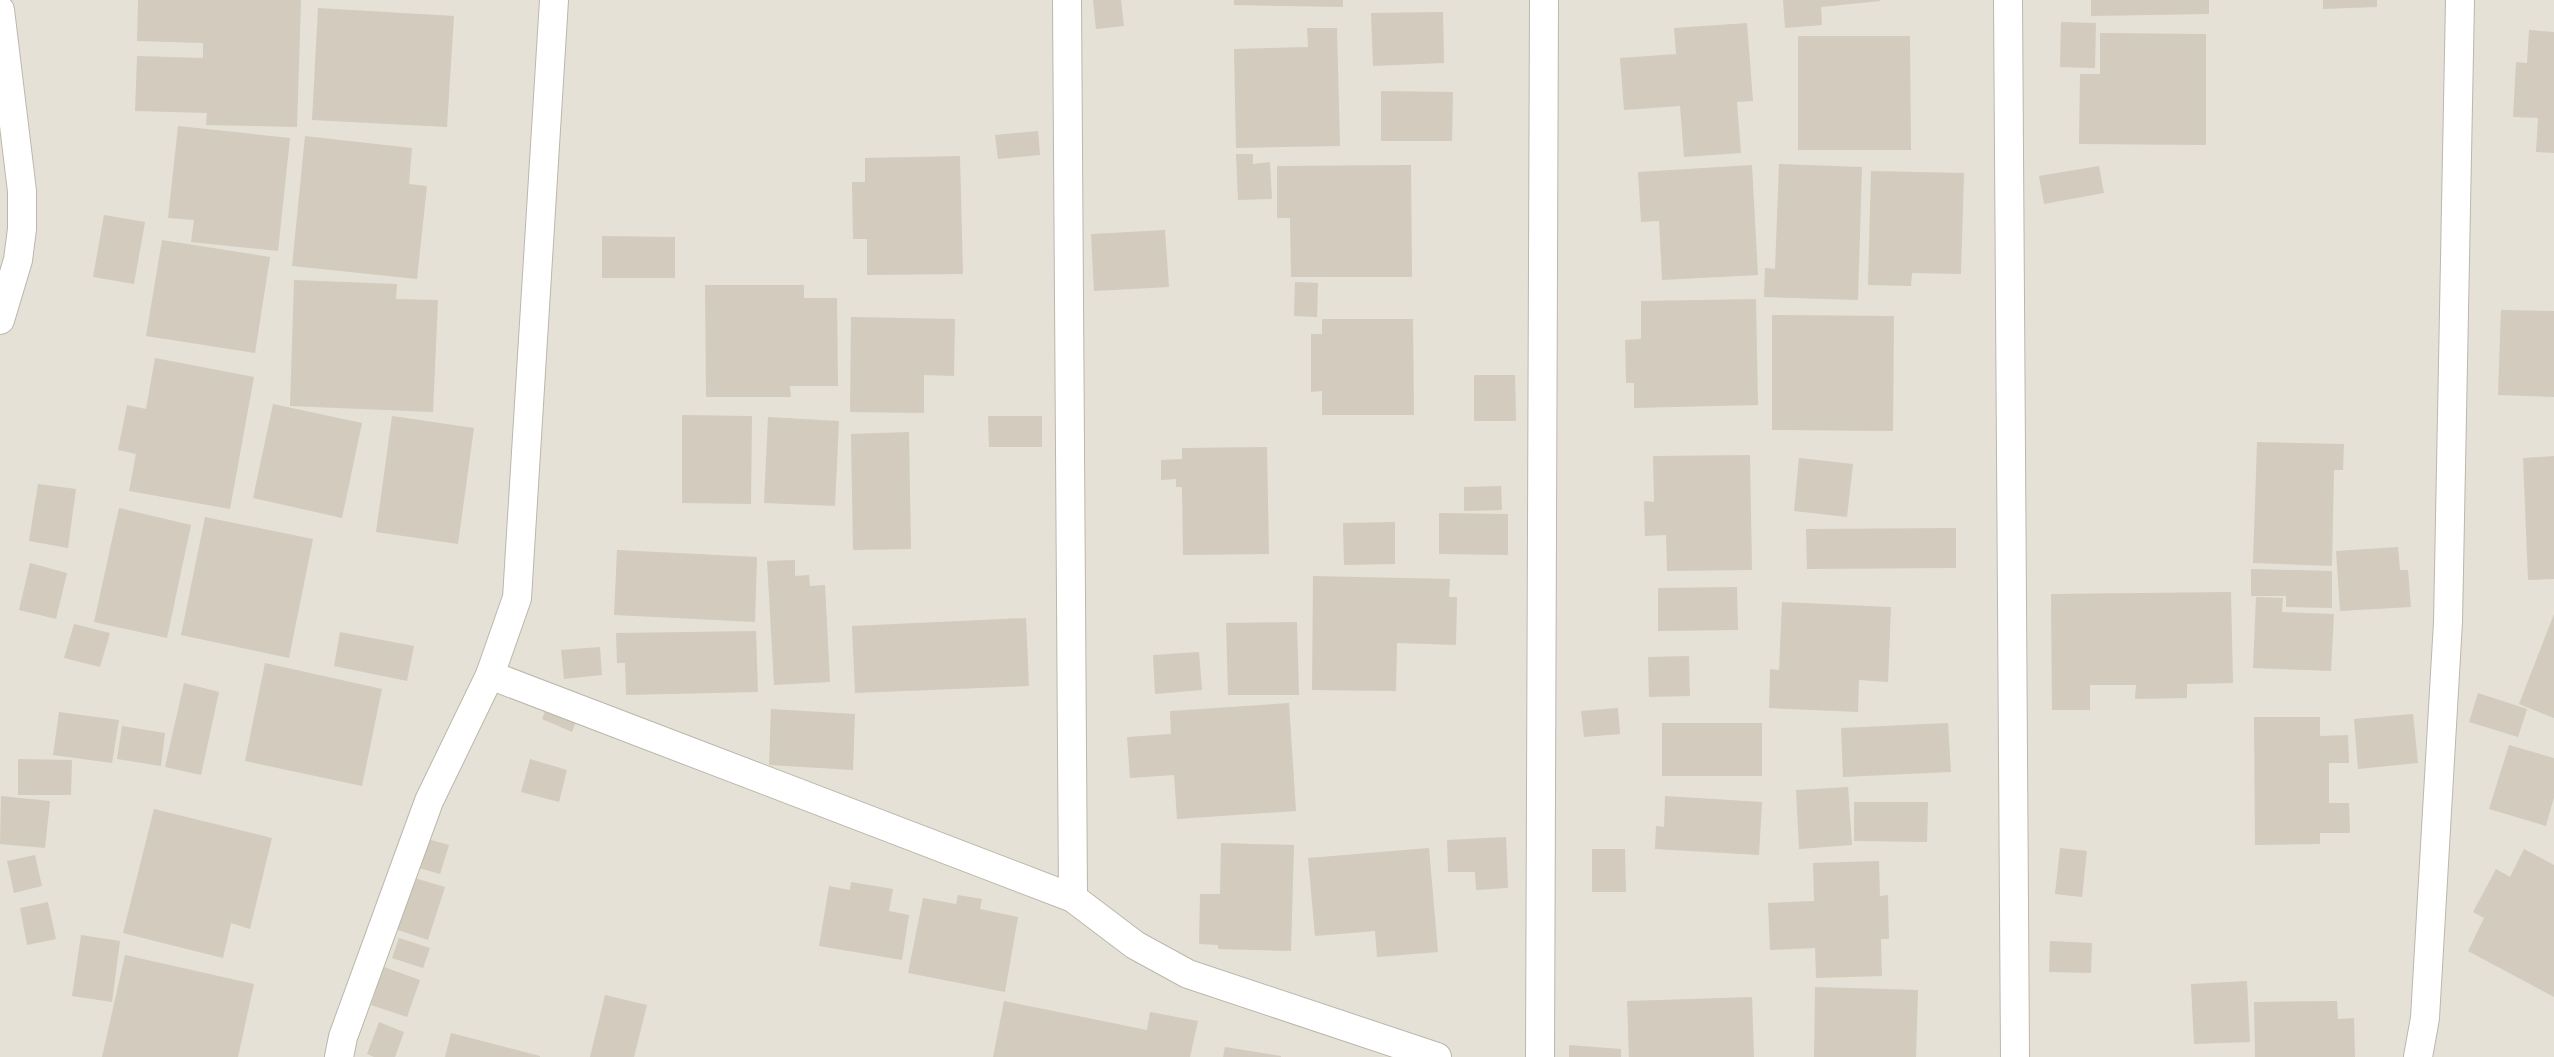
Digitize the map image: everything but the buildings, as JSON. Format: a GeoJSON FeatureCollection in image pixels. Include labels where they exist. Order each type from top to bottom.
{"type":"FeatureCollection","features":[{"type":"Feature","properties":{"kind":"street"},"geometry":{"type":"LineString","coordinates":[[339,1057],[343,1037],[430,801],[490,675],[517,598],[554,0]]}},
{"type":"Feature","properties":{"kind":"street"},"geometry":{"type":"LineString","coordinates":[[1067,0],[1074,898]]}},
{"type":"Feature","properties":{"kind":"street"},"geometry":{"type":"LineString","coordinates":[[1540,1057],[1544,0]]}},
{"type":"Feature","properties":{"kind":"street"},"geometry":{"type":"LineString","coordinates":[[2008,0],[2015,1057]]}},
{"type":"Feature","properties":{"kind":"street"},"geometry":{"type":"LineString","coordinates":[[2418,1057],[2425,1018],[2448,622],[2460,0]]}},
{"type":"Feature","properties":{"kind":"street"},"geometry":{"type":"LineString","coordinates":[[0,10],[22,191],[18,260],[0,320]]}},
{"type":"Feature","properties":{"kind":"street"},"geometry":{"type":"LineString","coordinates":[[490,675],[1074,898],[1135,945],[1188,974],[1437,1057]]}},
{"type":"Feature","properties":{"kind":"shaded area"},"geometry":{"type":"Polygon","coordinates":[[[0,0],[2554,0],[2554,1057],[0,1057],[0,0]]]}}]}
